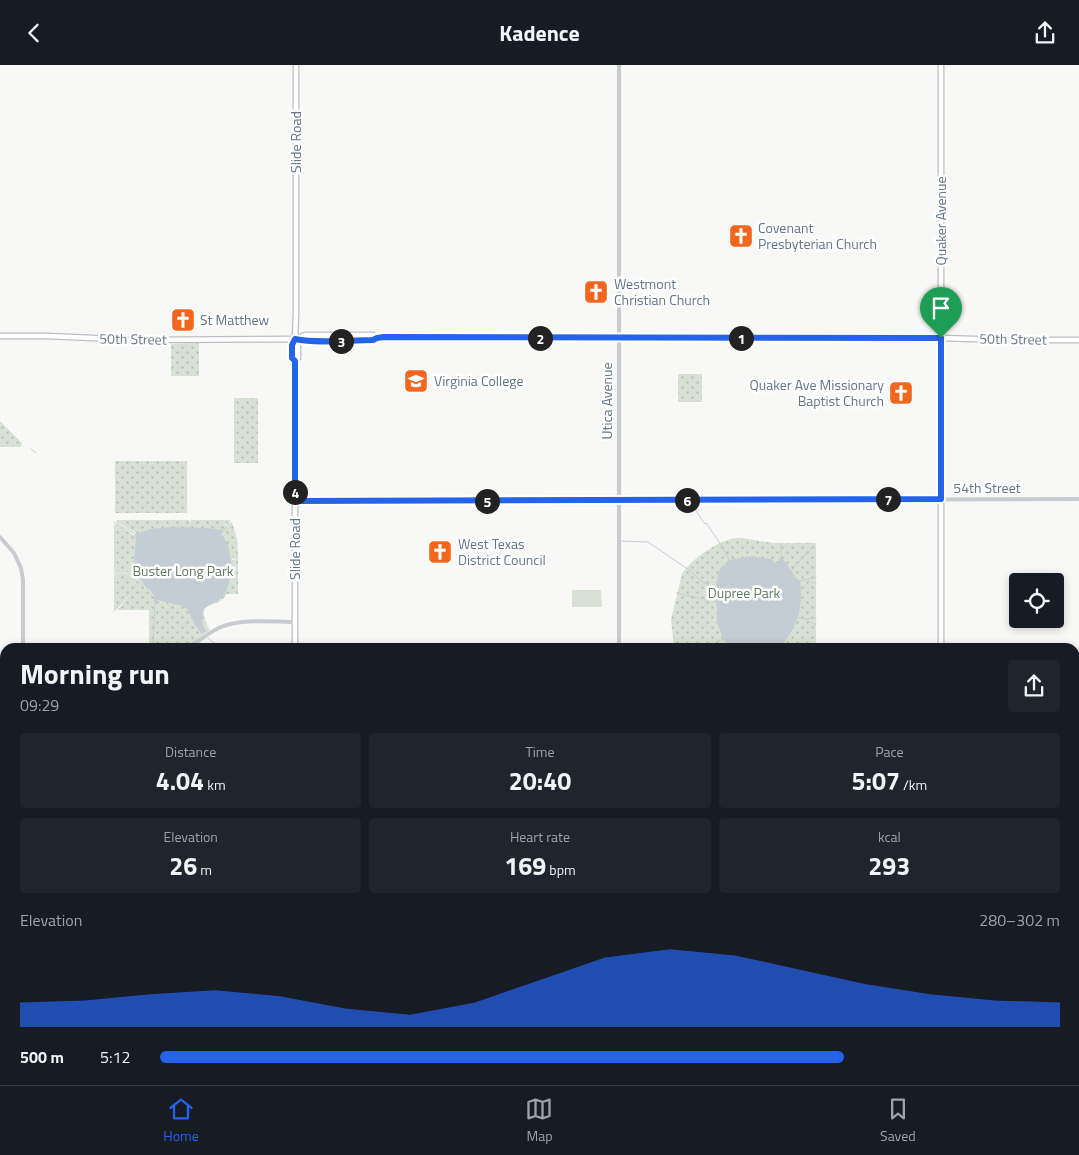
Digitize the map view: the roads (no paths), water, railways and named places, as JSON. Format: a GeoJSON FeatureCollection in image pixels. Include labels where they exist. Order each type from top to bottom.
{"type":"FeatureCollection","features":[{"type":"Feature","properties":{"kind":"main road","name":"Slide Road"},"geometry":{"type":"LineString","coordinates":[[295,643],[295,361],[298,358],[298,345],[295,339],[296,65]]}},
{"type":"Feature","properties":{"kind":"main road","name":"Quaker Avenue"},"geometry":{"type":"LineString","coordinates":[[941,65],[941,643]]}},
{"type":"Feature","properties":{"kind":"main road","name":"50th Street"},"geometry":{"type":"LineString","coordinates":[[0,336],[138,340],[295,339],[305,335],[372,335],[377,338],[941,338],[1079,340]]}},
{"type":"Feature","properties":{"kind":"street","name":"Utica Avenue"},"geometry":{"type":"LineString","coordinates":[[618,643],[619,65]]}},
{"type":"Feature","properties":{"kind":"street","name":"54th Street"},"geometry":{"type":"LineString","coordinates":[[295,501],[1079,499]]}},
{"type":"Feature","properties":{"kind":"street"},"geometry":{"type":"LineString","coordinates":[[0,537],[14,553],[21,568],[23,580],[23,643]]}},
{"type":"Feature","properties":{"kind":"street"},"geometry":{"type":"LineString","coordinates":[[194,643],[231,624],[295,622]]}},
{"type":"Feature","properties":{"kind":"waterway"},"geometry":{"type":"LineString","coordinates":[[31,449],[36,453]]}},
{"type":"Feature","properties":{"kind":"waterway"},"geometry":{"type":"LineString","coordinates":[[691,503],[704,523],[707,524],[729,560]]}},
{"type":"Feature","properties":{"kind":"waterway"},"geometry":{"type":"LineString","coordinates":[[191,520],[191,528]]}},
{"type":"Feature","properties":{"kind":"waterway"},"geometry":{"type":"LineString","coordinates":[[224,530],[230,520]]}},
{"type":"Feature","properties":{"kind":"waterway"},"geometry":{"type":"LineString","coordinates":[[114,522],[135,534]]}},
{"type":"Feature","properties":{"kind":"waterway"},"geometry":{"type":"LineString","coordinates":[[621,541],[648,542],[692,572],[701,581],[716,589]]}},
{"type":"Feature","properties":{"kind":"waterway"},"geometry":{"type":"LineString","coordinates":[[781,543],[781,557]]}},
{"type":"Feature","properties":{"kind":"waterway"},"geometry":{"type":"LineString","coordinates":[[791,571],[815,544]]}},
{"type":"Feature","properties":{"kind":"waterway"},"geometry":{"type":"LineString","coordinates":[[230,558],[238,558]]}},
{"type":"Feature","properties":{"kind":"waterway"},"geometry":{"type":"LineString","coordinates":[[114,573],[133,573]]}},
{"type":"Feature","properties":{"kind":"waterway"},"geometry":{"type":"LineString","coordinates":[[800,581],[816,577]]}},
{"type":"Feature","properties":{"kind":"waterway"},"geometry":{"type":"LineString","coordinates":[[114,611],[141,580]]}},
{"type":"Feature","properties":{"kind":"waterway"},"geometry":{"type":"LineString","coordinates":[[808,580],[816,583]]}},
{"type":"Feature","properties":{"kind":"waterway"},"geometry":{"type":"LineString","coordinates":[[676,593],[716,602]]}},
{"type":"Feature","properties":{"kind":"waterway"},"geometry":{"type":"LineString","coordinates":[[153,643],[155,604]]}},
{"type":"Feature","properties":{"kind":"waterway"},"geometry":{"type":"LineString","coordinates":[[798,618],[816,618]]}},
{"type":"Feature","properties":{"kind":"waterway"},"geometry":{"type":"LineString","coordinates":[[806,620],[816,624]]}},
{"type":"Feature","properties":{"kind":"waterway"},"geometry":{"type":"LineString","coordinates":[[208,638],[214,643]]}},
{"type":"Feature","properties":{"kind":"waterway"},"geometry":{"type":"LineString","coordinates":[[715,643],[724,639]]}},
{"type":"Feature","properties":{"kind":"place","name":"Covenant Presbyterian Church"},"geometry":{"type":"Point","coordinates":[741,236]}},
{"type":"Feature","properties":{"kind":"place","name":"Westmont Christian Church"},"geometry":{"type":"Point","coordinates":[596,292]}},
{"type":"Feature","properties":{"kind":"place","name":"St Matthew"},"geometry":{"type":"Point","coordinates":[183,320]}},
{"type":"Feature","properties":{"kind":"place","name":"Virginia College"},"geometry":{"type":"Point","coordinates":[416,381]}},
{"type":"Feature","properties":{"kind":"place","name":"Quaker Ave Missionary Baptist Church"},"geometry":{"type":"Point","coordinates":[901,393]}},
{"type":"Feature","properties":{"kind":"place","name":"West Texas District Council"},"geometry":{"type":"Point","coordinates":[440,552]}},
{"type":"Feature","properties":{"kind":"park label","name":"Buster Long Park"},"geometry":{"type":"Point","coordinates":[183,571]}},
{"type":"Feature","properties":{"kind":"park label","name":"Dupree Park"},"geometry":{"type":"Point","coordinates":[744,593]}}]}
